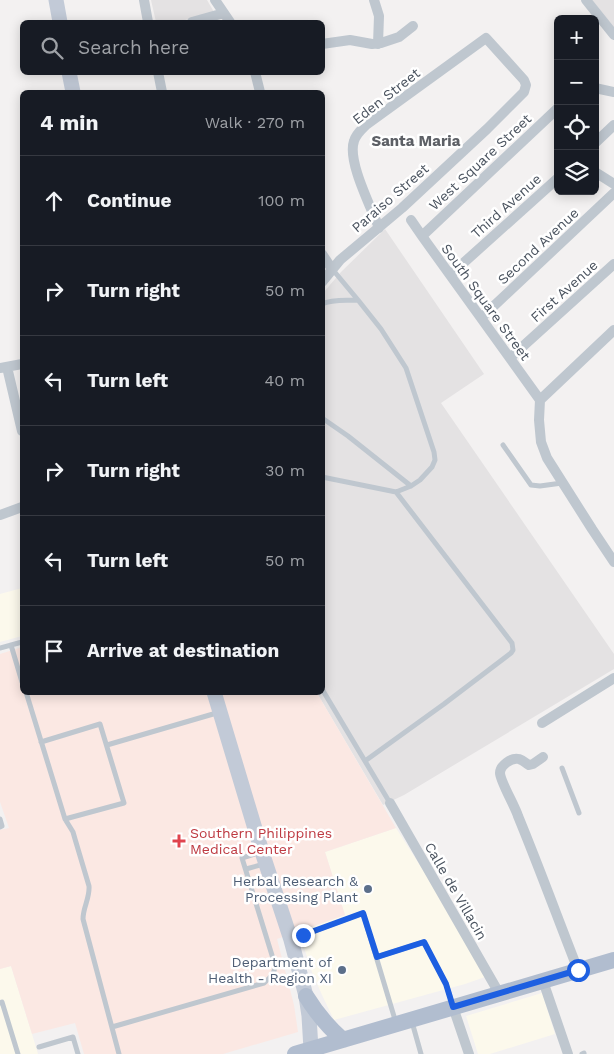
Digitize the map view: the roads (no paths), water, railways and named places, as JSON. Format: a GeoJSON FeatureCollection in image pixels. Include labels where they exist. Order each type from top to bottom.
{"type":"FeatureCollection","features":[{"type":"Feature","properties":{"kind":"main road"},"geometry":{"type":"LineString","coordinates":[[56,0],[60,20]]}},
{"type":"Feature","properties":{"kind":"main road"},"geometry":{"type":"LineString","coordinates":[[70,75],[73,90]]}},
{"type":"Feature","properties":{"kind":"main road"},"geometry":{"type":"LineString","coordinates":[[215,695],[291,940],[306,996],[311,1052]]}},
{"type":"Feature","properties":{"kind":"main road"},"geometry":{"type":"LineString","coordinates":[[294,1054],[311,1052],[404,1021],[614,960]]}},
{"type":"Feature","properties":{"kind":"main road"},"geometry":{"type":"LineString","coordinates":[[306,996],[328,1027],[343,1040]]}},
{"type":"Feature","properties":{"kind":"street"},"geometry":{"type":"LineString","coordinates":[[144,0],[148,20]]}},
{"type":"Feature","properties":{"kind":"street"},"geometry":{"type":"LineString","coordinates":[[215,0],[229,20]]}},
{"type":"Feature","properties":{"kind":"street"},"geometry":{"type":"LineString","coordinates":[[374,0],[380,16],[378,44]]}},
{"type":"Feature","properties":{"kind":"street"},"geometry":{"type":"LineString","coordinates":[[586,0],[614,35]]}},
{"type":"Feature","properties":{"kind":"street"},"geometry":{"type":"LineString","coordinates":[[199,20],[224,13]]}},
{"type":"Feature","properties":{"kind":"street"},"geometry":{"type":"LineString","coordinates":[[325,44],[350,40],[378,44],[400,37],[413,26]]}},
{"type":"Feature","properties":{"kind":"street","name":"Eden Street"},"geometry":{"type":"LineString","coordinates":[[379,228],[354,163],[354,139],[366,125],[486,38]]}},
{"type":"Feature","properties":{"kind":"street","name":"Paraiso Street"},"geometry":{"type":"LineString","coordinates":[[325,278],[348,252],[402,208],[524,92],[526,85],[524,80],[486,38]]}},
{"type":"Feature","properties":{"kind":"street"},"geometry":{"type":"LineString","coordinates":[[159,75],[162,90]]}},
{"type":"Feature","properties":{"kind":"street"},"geometry":{"type":"LineString","coordinates":[[256,75],[260,90]]}},
{"type":"Feature","properties":{"kind":"street"},"geometry":{"type":"LineString","coordinates":[[599,89],[614,92]]}},
{"type":"Feature","properties":{"kind":"street","name":"West Square Street"},"geometry":{"type":"LineString","coordinates":[[422,236],[554,112]]}},
{"type":"Feature","properties":{"kind":"street"},"geometry":{"type":"LineString","coordinates":[[599,140],[612,130]]}},
{"type":"Feature","properties":{"kind":"street"},"geometry":{"type":"LineString","coordinates":[[599,175],[614,184]]}},
{"type":"Feature","properties":{"kind":"street","name":"Third Avenue"},"geometry":{"type":"LineString","coordinates":[[450,275],[554,182]]}},
{"type":"Feature","properties":{"kind":"street","name":"Second Avenue"},"geometry":{"type":"LineString","coordinates":[[481,318],[614,193]]}},
{"type":"Feature","properties":{"kind":"street","name":"South Square Street"},"geometry":{"type":"LineString","coordinates":[[411,220],[540,400]]}},
{"type":"Feature","properties":{"kind":"street"},"geometry":{"type":"LineString","coordinates":[[325,258],[332,269]]}},
{"type":"Feature","properties":{"kind":"street","name":"First Avenue"},"geometry":{"type":"LineString","coordinates":[[510,358],[614,264]]}},
{"type":"Feature","properties":{"kind":"street"},"geometry":{"type":"LineString","coordinates":[[614,330],[540,400],[539,420],[541,442],[548,458],[614,562]]}},
{"type":"Feature","properties":{"kind":"street"},"geometry":{"type":"LineString","coordinates":[[20,364],[4,368],[20,424]]}},
{"type":"Feature","properties":{"kind":"street"},"geometry":{"type":"LineString","coordinates":[[0,515],[20,508]]}},
{"type":"Feature","properties":{"kind":"street"},"geometry":{"type":"LineString","coordinates":[[542,723],[614,678]]}},
{"type":"Feature","properties":{"kind":"street"},"geometry":{"type":"LineString","coordinates":[[543,757],[529,765],[520,759],[514,759],[506,762],[501,767],[500,772],[523,826],[578,970]]}},
{"type":"Feature","properties":{"kind":"street","name":"Calle de Villacin"},"geometry":{"type":"LineString","coordinates":[[390,803],[500,994]]}},
{"type":"Feature","properties":{"kind":"street"},"geometry":{"type":"LineString","coordinates":[[543,980],[568,1054]]}},
{"type":"Feature","properties":{"kind":"street"},"geometry":{"type":"LineString","coordinates":[[453,1007],[469,1054]]}},
{"type":"Feature","properties":{"kind":"lane"},"geometry":{"type":"LineString","coordinates":[[325,478],[396,492],[420,480],[432,467],[435,460],[434,452],[403,370],[381,329],[332,269]]}},
{"type":"Feature","properties":{"kind":"lane"},"geometry":{"type":"LineString","coordinates":[[325,302],[358,300]]}},
{"type":"Feature","properties":{"kind":"lane"},"geometry":{"type":"LineString","coordinates":[[325,420],[411,486]]}},
{"type":"Feature","properties":{"kind":"lane"},"geometry":{"type":"LineString","coordinates":[[503,445],[531,485],[540,486],[562,482]]}},
{"type":"Feature","properties":{"kind":"lane"},"geometry":{"type":"LineString","coordinates":[[365,761],[444,704],[513,650],[512,643],[396,492]]}},
{"type":"Feature","properties":{"kind":"lane"},"geometry":{"type":"LineString","coordinates":[[0,648],[20,643]]}},
{"type":"Feature","properties":{"kind":"lane"},"geometry":{"type":"LineString","coordinates":[[11,645],[20,675]]}},
{"type":"Feature","properties":{"kind":"lane"},"geometry":{"type":"LineString","coordinates":[[325,694],[390,803]]}},
{"type":"Feature","properties":{"kind":"lane"},"geometry":{"type":"LineString","coordinates":[[27,695],[64,819],[73,832],[89,886],[90,892],[83,919],[119,1054]]}},
{"type":"Feature","properties":{"kind":"lane"},"geometry":{"type":"LineString","coordinates":[[107,745],[220,712]]}},
{"type":"Feature","properties":{"kind":"lane"},"geometry":{"type":"LineString","coordinates":[[41,742],[100,724],[107,745],[124,802],[64,819]]}},
{"type":"Feature","properties":{"kind":"lane"},"geometry":{"type":"LineString","coordinates":[[562,768],[579,813]]}},
{"type":"Feature","properties":{"kind":"lane"},"geometry":{"type":"LineString","coordinates":[[0,819],[2,826],[0,827]]}},
{"type":"Feature","properties":{"kind":"lane"},"geometry":{"type":"LineString","coordinates":[[112,1026],[264,983],[269,979],[275,970],[275,965],[242,858],[264,858]]}},
{"type":"Feature","properties":{"kind":"lane"},"geometry":{"type":"LineString","coordinates":[[246,869],[264,858]]}},
{"type":"Feature","properties":{"kind":"lane"},"geometry":{"type":"LineString","coordinates":[[291,940],[363,913],[377,957],[404,1021],[421,1054]]}},
{"type":"Feature","properties":{"kind":"lane"},"geometry":{"type":"LineString","coordinates":[[377,957],[424,942],[446,984],[453,1007]]}},
{"type":"Feature","properties":{"kind":"lane"},"geometry":{"type":"LineString","coordinates":[[0,1003],[2,1002],[18,1054]]}},
{"type":"Feature","properties":{"kind":"lane"},"geometry":{"type":"LineString","coordinates":[[39,1047],[73,1037],[78,1054]]}},
{"type":"Feature","properties":{"kind":"place","name":"Southern Philippines Medical Center"},"geometry":{"type":"Point","coordinates":[179,841]}},
{"type":"Feature","properties":{"kind":"place","name":"Herbal Research & Processing Plant"},"geometry":{"type":"Point","coordinates":[368,889]}},
{"type":"Feature","properties":{"kind":"place","name":"Department of Health - Region XI"},"geometry":{"type":"Point","coordinates":[342,970]}},
{"type":"Feature","properties":{"kind":"district","name":"Santa Maria"},"geometry":{"type":"Point","coordinates":[416,141]}}]}
